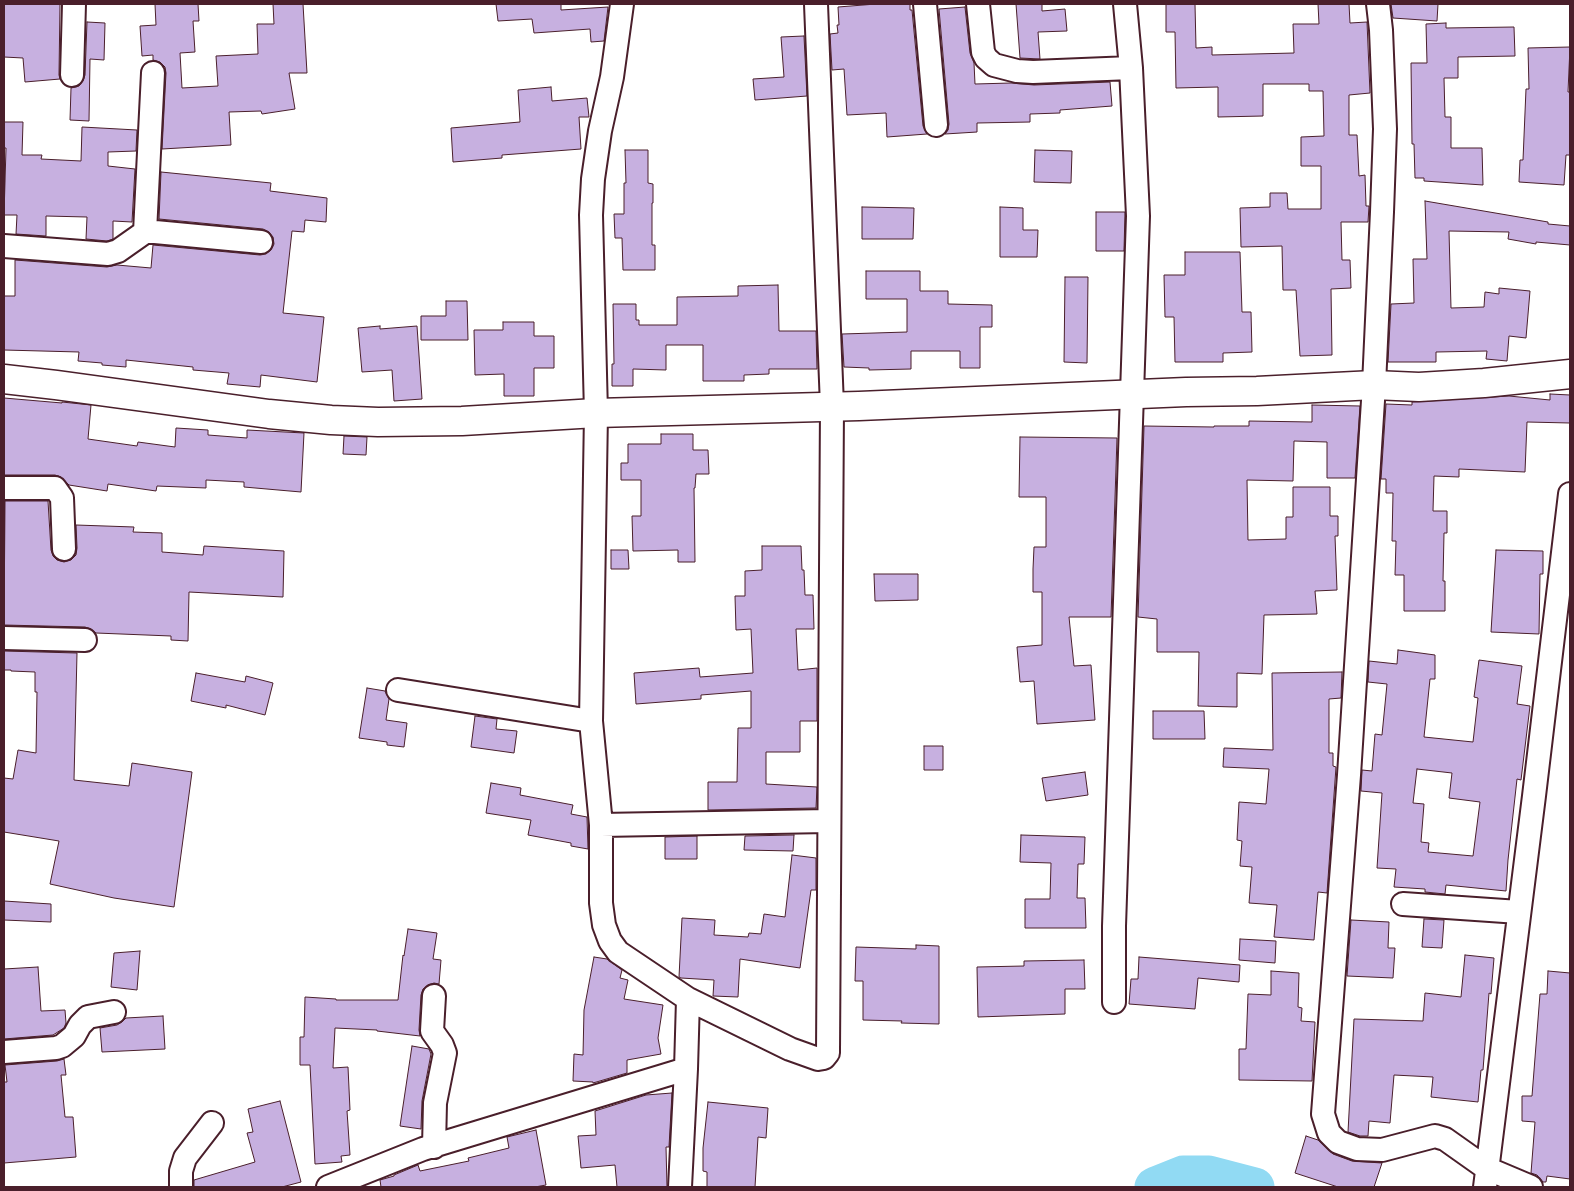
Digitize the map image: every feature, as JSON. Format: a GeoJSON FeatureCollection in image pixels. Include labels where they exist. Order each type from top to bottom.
{"type":"FeatureCollection","features":[{"type":"Feature","properties":{"kind":"street"},"geometry":{"type":"LineString","coordinates":[[72,75],[74,4]]}},
{"type":"Feature","properties":{"kind":"street"},"geometry":{"type":"LineString","coordinates":[[622,4],[612,77],[600,131],[593,179],[591,215],[596,413],[591,721],[601,825],[601,903],[604,925],[610,941],[618,952],[688,999],[790,1050],[818,1059],[824,1058],[828,1053],[832,406],[816,4]]}},
{"type":"Feature","properties":{"kind":"street"},"geometry":{"type":"LineString","coordinates":[[925,4],[936,125]]}},
{"type":"Feature","properties":{"kind":"street"},"geometry":{"type":"LineString","coordinates":[[978,4],[983,52],[986,58],[994,65],[1017,71],[1032,72],[1131,68]]}},
{"type":"Feature","properties":{"kind":"street"},"geometry":{"type":"LineString","coordinates":[[1114,1002],[1114,926],[1138,216],[1131,68],[1125,4]]}},
{"type":"Feature","properties":{"kind":"street"},"geometry":{"type":"LineString","coordinates":[[1378,4],[1381,30],[1385,129],[1374,386],[1349,776],[1323,1114],[1329,1133],[1338,1142],[1357,1149],[1382,1150],[1436,1136],[1445,1139],[1486,1178],[1531,1187]]}},
{"type":"Feature","properties":{"kind":"street"},"geometry":{"type":"LineString","coordinates":[[145,232],[153,73]]}},
{"type":"Feature","properties":{"kind":"street"},"geometry":{"type":"LineString","coordinates":[[4,246],[108,254],[118,251],[145,232],[261,242]]}},
{"type":"Feature","properties":{"kind":"street"},"geometry":{"type":"LineString","coordinates":[[4,379],[269,414],[378,422],[462,421],[596,413],[1132,396],[1374,386],[1419,387],[1484,383],[1570,374]]}},
{"type":"Feature","properties":{"kind":"street"},"geometry":{"type":"LineString","coordinates":[[4,488],[55,488],[62,498],[64,549]]}},
{"type":"Feature","properties":{"kind":"street"},"geometry":{"type":"LineString","coordinates":[[1486,1178],[1570,494]]}},
{"type":"Feature","properties":{"kind":"street"},"geometry":{"type":"LineString","coordinates":[[4,638],[85,640]]}},
{"type":"Feature","properties":{"kind":"street"},"geometry":{"type":"LineString","coordinates":[[398,690],[591,721]]}},
{"type":"Feature","properties":{"kind":"street"},"geometry":{"type":"LineString","coordinates":[[601,825],[828,821]]}},
{"type":"Feature","properties":{"kind":"street"},"geometry":{"type":"LineString","coordinates":[[1403,904],[1519,912]]}},
{"type":"Feature","properties":{"kind":"street"},"geometry":{"type":"LineString","coordinates":[[434,996],[432,1031],[445,1053],[435,1103],[434,1147]]}},
{"type":"Feature","properties":{"kind":"street"},"geometry":{"type":"LineString","coordinates":[[680,1187],[688,999]]}},
{"type":"Feature","properties":{"kind":"street"},"geometry":{"type":"LineString","coordinates":[[4,1052],[62,1046],[74,1036],[80,1025],[88,1017],[114,1012]]}},
{"type":"Feature","properties":{"kind":"street"},"geometry":{"type":"LineString","coordinates":[[328,1187],[423,1150],[686,1069]]}},
{"type":"Feature","properties":{"kind":"street"},"geometry":{"type":"LineString","coordinates":[[181,1187],[181,1172],[185,1158],[212,1123]]}},
{"type":"Feature","properties":{"kind":"building"},"geometry":{"type":"Polygon","coordinates":[[[4,4],[60,4],[60,79],[25,82],[23,58],[4,57],[4,4]]]}},
{"type":"Feature","properties":{"kind":"building"},"geometry":{"type":"Polygon","coordinates":[[[155,4],[198,4],[199,21],[193,21],[195,52],[180,53],[182,88],[218,86],[216,56],[258,54],[257,24],[274,24],[273,4],[303,4],[307,73],[289,73],[295,109],[262,114],[261,111],[229,112],[231,145],[162,149],[165,67],[160,62],[153,60],[153,55],[142,56],[140,26],[156,25],[155,4]]]}},
{"type":"Feature","properties":{"kind":"building"},"geometry":{"type":"Polygon","coordinates":[[[496,4],[561,4],[561,10],[608,7],[604,41],[591,42],[590,29],[534,33],[532,19],[498,21],[496,4]]]}},
{"type":"Feature","properties":{"kind":"building"},"geometry":{"type":"Polygon","coordinates":[[[910,4],[923,126],[927,134],[887,137],[886,113],[847,115],[844,69],[832,70],[830,34],[838,33],[838,7],[910,4]]]}},
{"type":"Feature","properties":{"kind":"building"},"geometry":{"type":"Polygon","coordinates":[[[1016,4],[1042,4],[1042,11],[1065,9],[1067,31],[1038,32],[1040,59],[1020,58],[1016,4]]]}},
{"type":"Feature","properties":{"kind":"building"},"geometry":{"type":"Polygon","coordinates":[[[1166,4],[1195,4],[1196,48],[1212,47],[1212,55],[1294,53],[1293,24],[1319,24],[1318,4],[1349,4],[1350,23],[1367,22],[1370,93],[1349,95],[1349,135],[1357,135],[1359,176],[1365,175],[1366,206],[1369,206],[1368,222],[1341,222],[1342,260],[1350,260],[1351,288],[1331,289],[1332,355],[1300,356],[1296,290],[1283,290],[1282,246],[1241,247],[1240,208],[1270,207],[1270,193],[1287,193],[1288,209],[1321,209],[1321,166],[1301,166],[1301,137],[1324,136],[1323,91],[1309,91],[1309,84],[1263,84],[1263,116],[1218,117],[1218,87],[1176,88],[1175,32],[1166,32],[1166,4]]]}},
{"type":"Feature","properties":{"kind":"building"},"geometry":{"type":"Polygon","coordinates":[[[1391,4],[1438,4],[1437,21],[1393,18],[1391,4]]]}},
{"type":"Feature","properties":{"kind":"building"},"geometry":{"type":"Polygon","coordinates":[[[965,7],[970,53],[974,63],[975,84],[1011,83],[1034,85],[1110,82],[1112,106],[1060,110],[1060,113],[1030,114],[1030,122],[977,123],[977,132],[945,134],[949,124],[939,9],[965,7]]]}},
{"type":"Feature","properties":{"kind":"building"},"geometry":{"type":"Polygon","coordinates":[[[87,22],[105,23],[104,60],[90,59],[89,121],[70,120],[71,88],[79,86],[85,75],[87,22]]]}},
{"type":"Feature","properties":{"kind":"building"},"geometry":{"type":"Polygon","coordinates":[[[1446,23],[1446,28],[1514,27],[1515,56],[1458,57],[1458,78],[1444,78],[1445,117],[1451,117],[1451,148],[1482,148],[1483,185],[1424,181],[1424,178],[1415,178],[1414,144],[1412,144],[1411,63],[1427,63],[1426,24],[1446,23]]]}},
{"type":"Feature","properties":{"kind":"building"},"geometry":{"type":"Polygon","coordinates":[[[804,36],[807,96],[755,100],[753,79],[784,77],[781,37],[804,36]]]}},
{"type":"Feature","properties":{"kind":"building"},"geometry":{"type":"Polygon","coordinates":[[[1570,47],[1568,92],[1570,92],[1570,155],[1566,155],[1564,185],[1519,182],[1520,160],[1523,160],[1526,89],[1529,89],[1528,48],[1570,47]]]}},
{"type":"Feature","properties":{"kind":"building"},"geometry":{"type":"Polygon","coordinates":[[[551,87],[552,101],[587,98],[589,117],[579,117],[581,149],[502,155],[502,158],[453,162],[451,128],[520,122],[518,90],[551,87]]]}},
{"type":"Feature","properties":{"kind":"building"},"geometry":{"type":"Polygon","coordinates":[[[4,122],[23,122],[22,155],[42,155],[41,159],[81,161],[82,127],[137,130],[136,151],[108,152],[108,166],[135,169],[132,222],[113,221],[113,239],[107,241],[86,239],[87,217],[46,216],[46,236],[16,234],[17,215],[4,215],[6,148],[4,148],[4,122]]]}},
{"type":"Feature","properties":{"kind":"building"},"geometry":{"type":"Polygon","coordinates":[[[625,150],[648,150],[648,183],[653,184],[652,245],[655,245],[655,270],[623,270],[622,238],[615,238],[614,214],[624,214],[624,183],[626,183],[625,150]]]}},
{"type":"Feature","properties":{"kind":"building"},"geometry":{"type":"Polygon","coordinates":[[[1035,150],[1072,151],[1071,183],[1034,182],[1035,150]]]}},
{"type":"Feature","properties":{"kind":"building"},"geometry":{"type":"Polygon","coordinates":[[[161,172],[271,183],[270,191],[327,198],[326,222],[305,220],[304,232],[292,231],[283,313],[324,317],[317,382],[261,375],[260,387],[227,384],[229,373],[193,370],[193,367],[126,360],[126,367],[102,365],[102,363],[78,361],[79,352],[4,350],[4,296],[15,296],[15,260],[107,267],[117,265],[151,268],[153,245],[260,255],[266,254],[271,250],[274,244],[273,237],[263,229],[159,219],[161,172]]]}},
{"type":"Feature","properties":{"kind":"building"},"geometry":{"type":"Polygon","coordinates":[[[1425,201],[1548,222],[1548,224],[1570,226],[1570,245],[1536,242],[1536,244],[1508,239],[1509,232],[1449,231],[1451,308],[1484,307],[1485,292],[1499,294],[1499,288],[1530,291],[1526,338],[1509,336],[1507,361],[1486,359],[1487,351],[1436,352],[1436,362],[1388,362],[1391,304],[1414,303],[1413,259],[1427,259],[1425,201]]]}},
{"type":"Feature","properties":{"kind":"building"},"geometry":{"type":"Polygon","coordinates":[[[862,207],[914,208],[913,239],[862,239],[862,207]]]}},
{"type":"Feature","properties":{"kind":"building"},"geometry":{"type":"Polygon","coordinates":[[[1000,207],[1023,208],[1023,230],[1038,230],[1037,257],[1000,257],[1000,207]]]}},
{"type":"Feature","properties":{"kind":"building"},"geometry":{"type":"Polygon","coordinates":[[[1096,212],[1125,212],[1124,251],[1096,251],[1096,212]]]}},
{"type":"Feature","properties":{"kind":"building"},"geometry":{"type":"Polygon","coordinates":[[[1185,252],[1240,252],[1242,312],[1251,312],[1252,352],[1223,353],[1223,362],[1175,362],[1174,317],[1165,317],[1164,275],[1185,275],[1185,252]]]}},
{"type":"Feature","properties":{"kind":"building"},"geometry":{"type":"Polygon","coordinates":[[[866,271],[920,271],[920,291],[948,291],[948,304],[992,305],[992,327],[980,327],[980,368],[960,368],[960,351],[911,351],[911,369],[869,370],[869,368],[844,367],[842,334],[907,332],[907,299],[866,299],[866,271]]]}},
{"type":"Feature","properties":{"kind":"building"},"geometry":{"type":"Polygon","coordinates":[[[1065,277],[1088,277],[1087,363],[1064,362],[1065,277]]]}},
{"type":"Feature","properties":{"kind":"building"},"geometry":{"type":"Polygon","coordinates":[[[778,285],[779,331],[816,331],[817,369],[769,369],[769,374],[744,375],[744,381],[703,381],[703,345],[666,345],[666,370],[633,369],[633,386],[612,386],[612,364],[614,364],[613,304],[636,304],[636,320],[639,320],[639,325],[677,325],[677,297],[738,296],[738,286],[778,285]]]}},
{"type":"Feature","properties":{"kind":"building"},"geometry":{"type":"Polygon","coordinates":[[[446,301],[467,301],[468,340],[421,340],[421,316],[446,316],[446,301]]]}},
{"type":"Feature","properties":{"kind":"building"},"geometry":{"type":"Polygon","coordinates":[[[503,322],[534,322],[534,336],[554,336],[554,368],[534,368],[534,396],[504,396],[504,374],[475,375],[474,330],[503,330],[503,322]]]}},
{"type":"Feature","properties":{"kind":"building"},"geometry":{"type":"Polygon","coordinates":[[[380,326],[380,329],[417,326],[422,399],[394,401],[392,370],[362,372],[358,328],[380,326]]]}},
{"type":"Feature","properties":{"kind":"building"},"geometry":{"type":"Polygon","coordinates":[[[1550,394],[1570,395],[1570,423],[1527,422],[1525,472],[1459,469],[1459,477],[1434,476],[1433,511],[1447,511],[1447,533],[1444,533],[1443,581],[1445,581],[1445,611],[1404,611],[1404,575],[1395,575],[1396,541],[1392,541],[1393,493],[1386,493],[1386,479],[1381,479],[1386,404],[1412,405],[1412,402],[1509,396],[1550,400],[1550,394]]]}},
{"type":"Feature","properties":{"kind":"building"},"geometry":{"type":"Polygon","coordinates":[[[4,398],[91,405],[88,439],[137,446],[138,442],[175,447],[176,428],[208,430],[208,435],[247,438],[247,430],[304,433],[301,492],[244,487],[244,482],[206,480],[206,488],[157,486],[156,491],[108,484],[107,491],[69,485],[61,477],[55,475],[4,475],[4,398]]]}},
{"type":"Feature","properties":{"kind":"building"},"geometry":{"type":"Polygon","coordinates":[[[1312,405],[1360,406],[1355,478],[1327,478],[1327,442],[1294,441],[1293,481],[1247,480],[1248,540],[1286,539],[1286,517],[1293,517],[1293,487],[1330,487],[1330,516],[1338,516],[1338,536],[1335,536],[1337,590],[1315,591],[1317,614],[1264,615],[1262,674],[1237,673],[1237,707],[1198,706],[1199,652],[1157,652],[1157,619],[1138,617],[1144,426],[1214,427],[1249,426],[1249,421],[1312,422],[1312,405]]]}},
{"type":"Feature","properties":{"kind":"building"},"geometry":{"type":"Polygon","coordinates":[[[661,434],[693,434],[693,450],[708,450],[709,474],[696,474],[694,488],[695,562],[678,562],[678,550],[633,551],[632,516],[641,516],[641,480],[621,480],[621,463],[628,463],[628,444],[661,444],[661,434]]]}},
{"type":"Feature","properties":{"kind":"building"},"geometry":{"type":"Polygon","coordinates":[[[344,436],[367,437],[366,455],[343,454],[344,436]]]}},
{"type":"Feature","properties":{"kind":"building"},"geometry":{"type":"Polygon","coordinates":[[[1020,437],[1117,438],[1111,617],[1069,617],[1074,666],[1091,665],[1095,720],[1037,724],[1034,681],[1020,682],[1017,647],[1042,645],[1042,592],[1033,592],[1033,569],[1034,547],[1046,547],[1046,497],[1019,497],[1020,437]]]}},
{"type":"Feature","properties":{"kind":"building"},"geometry":{"type":"Polygon","coordinates":[[[5,501],[48,501],[51,550],[57,560],[64,562],[71,560],[76,555],[76,525],[134,527],[133,532],[162,533],[162,552],[203,555],[204,546],[284,551],[283,597],[189,592],[188,641],[171,640],[171,636],[96,633],[85,627],[4,625],[5,501]]]}},
{"type":"Feature","properties":{"kind":"building"},"geometry":{"type":"Polygon","coordinates":[[[762,546],[801,546],[805,595],[813,595],[814,629],[796,629],[798,670],[817,668],[817,721],[800,721],[800,752],[766,752],[766,784],[817,787],[816,808],[708,810],[708,782],[737,782],[738,728],[751,728],[751,691],[701,695],[701,699],[636,704],[634,673],[699,668],[700,677],[753,673],[751,629],[736,630],[735,596],[745,596],[745,571],[762,570],[762,546]]]}},
{"type":"Feature","properties":{"kind":"building"},"geometry":{"type":"Polygon","coordinates":[[[611,550],[628,550],[629,569],[611,569],[611,550]]]}},
{"type":"Feature","properties":{"kind":"building"},"geometry":{"type":"Polygon","coordinates":[[[1496,550],[1543,551],[1543,574],[1540,574],[1539,634],[1491,632],[1496,550]]]}},
{"type":"Feature","properties":{"kind":"building"},"geometry":{"type":"Polygon","coordinates":[[[874,574],[918,574],[918,600],[875,601],[874,574]]]}},
{"type":"Feature","properties":{"kind":"building"},"geometry":{"type":"Polygon","coordinates":[[[1398,650],[1435,655],[1435,679],[1430,679],[1424,737],[1473,742],[1478,698],[1474,697],[1479,660],[1522,666],[1517,704],[1530,706],[1521,780],[1517,779],[1506,891],[1446,885],[1445,894],[1425,892],[1425,889],[1394,887],[1396,869],[1377,868],[1382,793],[1361,791],[1362,770],[1372,771],[1375,734],[1382,735],[1387,684],[1368,682],[1369,661],[1397,664],[1398,650]],[[1417,769],[1413,803],[1424,804],[1421,842],[1429,843],[1428,852],[1473,856],[1480,802],[1449,798],[1452,773],[1417,769]]]}},
{"type":"Feature","properties":{"kind":"building"},"geometry":{"type":"Polygon","coordinates":[[[4,651],[77,653],[74,780],[129,786],[132,763],[192,772],[174,907],[114,898],[50,884],[59,841],[4,832],[4,778],[13,779],[18,750],[36,753],[37,692],[35,692],[35,672],[4,670],[4,651]]]}},
{"type":"Feature","properties":{"kind":"building"},"geometry":{"type":"Polygon","coordinates":[[[1342,672],[1341,698],[1329,699],[1329,753],[1333,753],[1333,766],[1336,767],[1327,893],[1318,892],[1314,940],[1274,937],[1277,905],[1249,903],[1252,867],[1240,866],[1242,841],[1237,840],[1239,802],[1266,804],[1269,769],[1223,767],[1224,748],[1273,750],[1272,673],[1342,672]]]}},
{"type":"Feature","properties":{"kind":"building"},"geometry":{"type":"Polygon","coordinates":[[[196,673],[245,682],[246,676],[273,683],[265,715],[226,705],[226,708],[191,701],[196,673]]]}},
{"type":"Feature","properties":{"kind":"building"},"geometry":{"type":"Polygon","coordinates":[[[367,688],[385,691],[389,699],[386,720],[407,723],[404,747],[387,745],[387,742],[359,738],[367,688]]]}},
{"type":"Feature","properties":{"kind":"building"},"geometry":{"type":"Polygon","coordinates":[[[1153,711],[1204,711],[1205,739],[1153,739],[1153,711]]]}},
{"type":"Feature","properties":{"kind":"building"},"geometry":{"type":"Polygon","coordinates":[[[475,716],[497,719],[496,729],[517,731],[514,753],[471,747],[475,716]]]}},
{"type":"Feature","properties":{"kind":"building"},"geometry":{"type":"Polygon","coordinates":[[[924,746],[943,746],[943,770],[924,770],[924,746]]]}},
{"type":"Feature","properties":{"kind":"building"},"geometry":{"type":"Polygon","coordinates":[[[1085,772],[1088,795],[1046,801],[1042,778],[1085,772]]]}},
{"type":"Feature","properties":{"kind":"building"},"geometry":{"type":"Polygon","coordinates":[[[491,783],[521,788],[520,795],[573,805],[571,814],[587,817],[588,849],[571,846],[571,843],[528,835],[531,820],[486,813],[491,783]]]}},
{"type":"Feature","properties":{"kind":"building"},"geometry":{"type":"Polygon","coordinates":[[[794,835],[793,851],[744,850],[745,836],[794,835]]]}},
{"type":"Feature","properties":{"kind":"building"},"geometry":{"type":"Polygon","coordinates":[[[1021,835],[1085,837],[1084,864],[1078,864],[1077,898],[1085,898],[1086,928],[1025,928],[1025,899],[1050,899],[1051,863],[1020,862],[1021,835]]]}},
{"type":"Feature","properties":{"kind":"building"},"geometry":{"type":"Polygon","coordinates":[[[697,836],[697,859],[665,859],[665,837],[697,836]]]}},
{"type":"Feature","properties":{"kind":"building"},"geometry":{"type":"Polygon","coordinates":[[[792,855],[816,858],[816,890],[811,890],[800,968],[740,959],[738,997],[713,996],[714,980],[679,977],[682,918],[715,920],[714,935],[748,937],[749,933],[761,934],[764,914],[785,917],[792,855]]]}},
{"type":"Feature","properties":{"kind":"building"},"geometry":{"type":"Polygon","coordinates":[[[4,901],[51,904],[51,922],[4,920],[4,901]]]}},
{"type":"Feature","properties":{"kind":"building"},"geometry":{"type":"Polygon","coordinates":[[[1424,919],[1444,920],[1442,948],[1422,947],[1424,919]]]}},
{"type":"Feature","properties":{"kind":"building"},"geometry":{"type":"Polygon","coordinates":[[[1351,920],[1389,922],[1388,948],[1395,948],[1393,978],[1347,976],[1351,920]]]}},
{"type":"Feature","properties":{"kind":"building"},"geometry":{"type":"Polygon","coordinates":[[[408,929],[437,933],[433,959],[441,960],[439,984],[428,985],[423,989],[421,995],[420,1036],[377,1030],[335,1028],[333,1068],[348,1067],[350,1110],[347,1111],[350,1155],[341,1156],[342,1162],[315,1164],[310,1065],[300,1065],[300,1037],[304,1037],[305,997],[336,1000],[398,1000],[408,929]]]}},
{"type":"Feature","properties":{"kind":"building"},"geometry":{"type":"Polygon","coordinates":[[[1240,939],[1276,941],[1275,963],[1239,960],[1240,939]]]}},
{"type":"Feature","properties":{"kind":"building"},"geometry":{"type":"Polygon","coordinates":[[[916,945],[939,946],[939,1024],[863,1020],[863,981],[855,981],[856,947],[916,949],[916,945]]]}},
{"type":"Feature","properties":{"kind":"building"},"geometry":{"type":"Polygon","coordinates":[[[140,951],[137,990],[111,987],[114,953],[140,951]]]}},
{"type":"Feature","properties":{"kind":"building"},"geometry":{"type":"Polygon","coordinates":[[[1465,955],[1494,958],[1478,1102],[1431,1097],[1433,1077],[1394,1075],[1390,1123],[1369,1121],[1368,1136],[1360,1136],[1348,1132],[1354,1019],[1423,1021],[1425,993],[1461,997],[1465,955]]]}},
{"type":"Feature","properties":{"kind":"building"},"geometry":{"type":"Polygon","coordinates":[[[594,957],[607,959],[622,970],[620,978],[628,980],[624,999],[663,1005],[658,1038],[661,1054],[627,1060],[627,1073],[593,1083],[573,1081],[574,1054],[583,1055],[584,1010],[594,957]]]}},
{"type":"Feature","properties":{"kind":"building"},"geometry":{"type":"Polygon","coordinates":[[[1139,957],[1240,965],[1239,982],[1198,978],[1195,1009],[1129,1004],[1131,979],[1138,979],[1139,957]]]}},
{"type":"Feature","properties":{"kind":"building"},"geometry":{"type":"Polygon","coordinates":[[[1084,960],[1085,989],[1065,989],[1065,1014],[978,1017],[977,967],[1024,966],[1024,961],[1084,960]]]}},
{"type":"Feature","properties":{"kind":"building"},"geometry":{"type":"Polygon","coordinates":[[[38,967],[41,1011],[65,1010],[66,1023],[64,1028],[53,1035],[4,1039],[4,969],[38,967]]]}},
{"type":"Feature","properties":{"kind":"building"},"geometry":{"type":"Polygon","coordinates":[[[1271,971],[1299,973],[1298,1007],[1302,1008],[1301,1021],[1315,1022],[1312,1081],[1239,1080],[1239,1049],[1246,1049],[1248,994],[1271,995],[1271,971]]]}},
{"type":"Feature","properties":{"kind":"building"},"geometry":{"type":"Polygon","coordinates":[[[1548,971],[1570,973],[1570,1179],[1547,1176],[1546,1182],[1543,1182],[1537,1175],[1531,1173],[1535,1122],[1522,1121],[1522,1096],[1532,1096],[1540,994],[1547,994],[1548,971]]]}},
{"type":"Feature","properties":{"kind":"building"},"geometry":{"type":"Polygon","coordinates":[[[163,1016],[165,1049],[102,1052],[100,1028],[117,1025],[126,1018],[163,1016]]]}},
{"type":"Feature","properties":{"kind":"building"},"geometry":{"type":"Polygon","coordinates":[[[412,1046],[429,1049],[431,1054],[422,1101],[421,1129],[400,1126],[412,1046]]]}},
{"type":"Feature","properties":{"kind":"building"},"geometry":{"type":"Polygon","coordinates":[[[64,1059],[66,1075],[61,1075],[65,1117],[73,1117],[76,1157],[4,1163],[4,1082],[7,1082],[5,1065],[64,1059]]]}},
{"type":"Feature","properties":{"kind":"building"},"geometry":{"type":"Polygon","coordinates":[[[672,1093],[669,1147],[666,1147],[667,1187],[617,1187],[615,1165],[581,1168],[578,1136],[596,1135],[595,1111],[646,1095],[672,1093]]]}},
{"type":"Feature","properties":{"kind":"building"},"geometry":{"type":"Polygon","coordinates":[[[280,1101],[301,1182],[282,1187],[194,1187],[194,1180],[255,1162],[247,1133],[253,1132],[248,1109],[280,1101]]]}},
{"type":"Feature","properties":{"kind":"building"},"geometry":{"type":"Polygon","coordinates":[[[708,1102],[768,1108],[766,1138],[758,1137],[755,1187],[707,1187],[707,1172],[703,1171],[703,1148],[708,1102]]]}},
{"type":"Feature","properties":{"kind":"building"},"geometry":{"type":"Polygon","coordinates":[[[536,1130],[546,1185],[535,1187],[381,1187],[380,1180],[418,1165],[420,1171],[469,1161],[468,1158],[509,1148],[507,1137],[536,1130]]]}},
{"type":"Feature","properties":{"kind":"building"},"geometry":{"type":"Polygon","coordinates":[[[1306,1136],[1318,1140],[1333,1154],[1352,1161],[1382,1163],[1374,1187],[1338,1187],[1295,1173],[1306,1136]]]}},
{"type":"Feature","properties":{"kind":"waterway"},"geometry":{"type":"LineString","coordinates":[[1154,1187],[1183,1175],[1209,1175],[1255,1187]]}}]}
